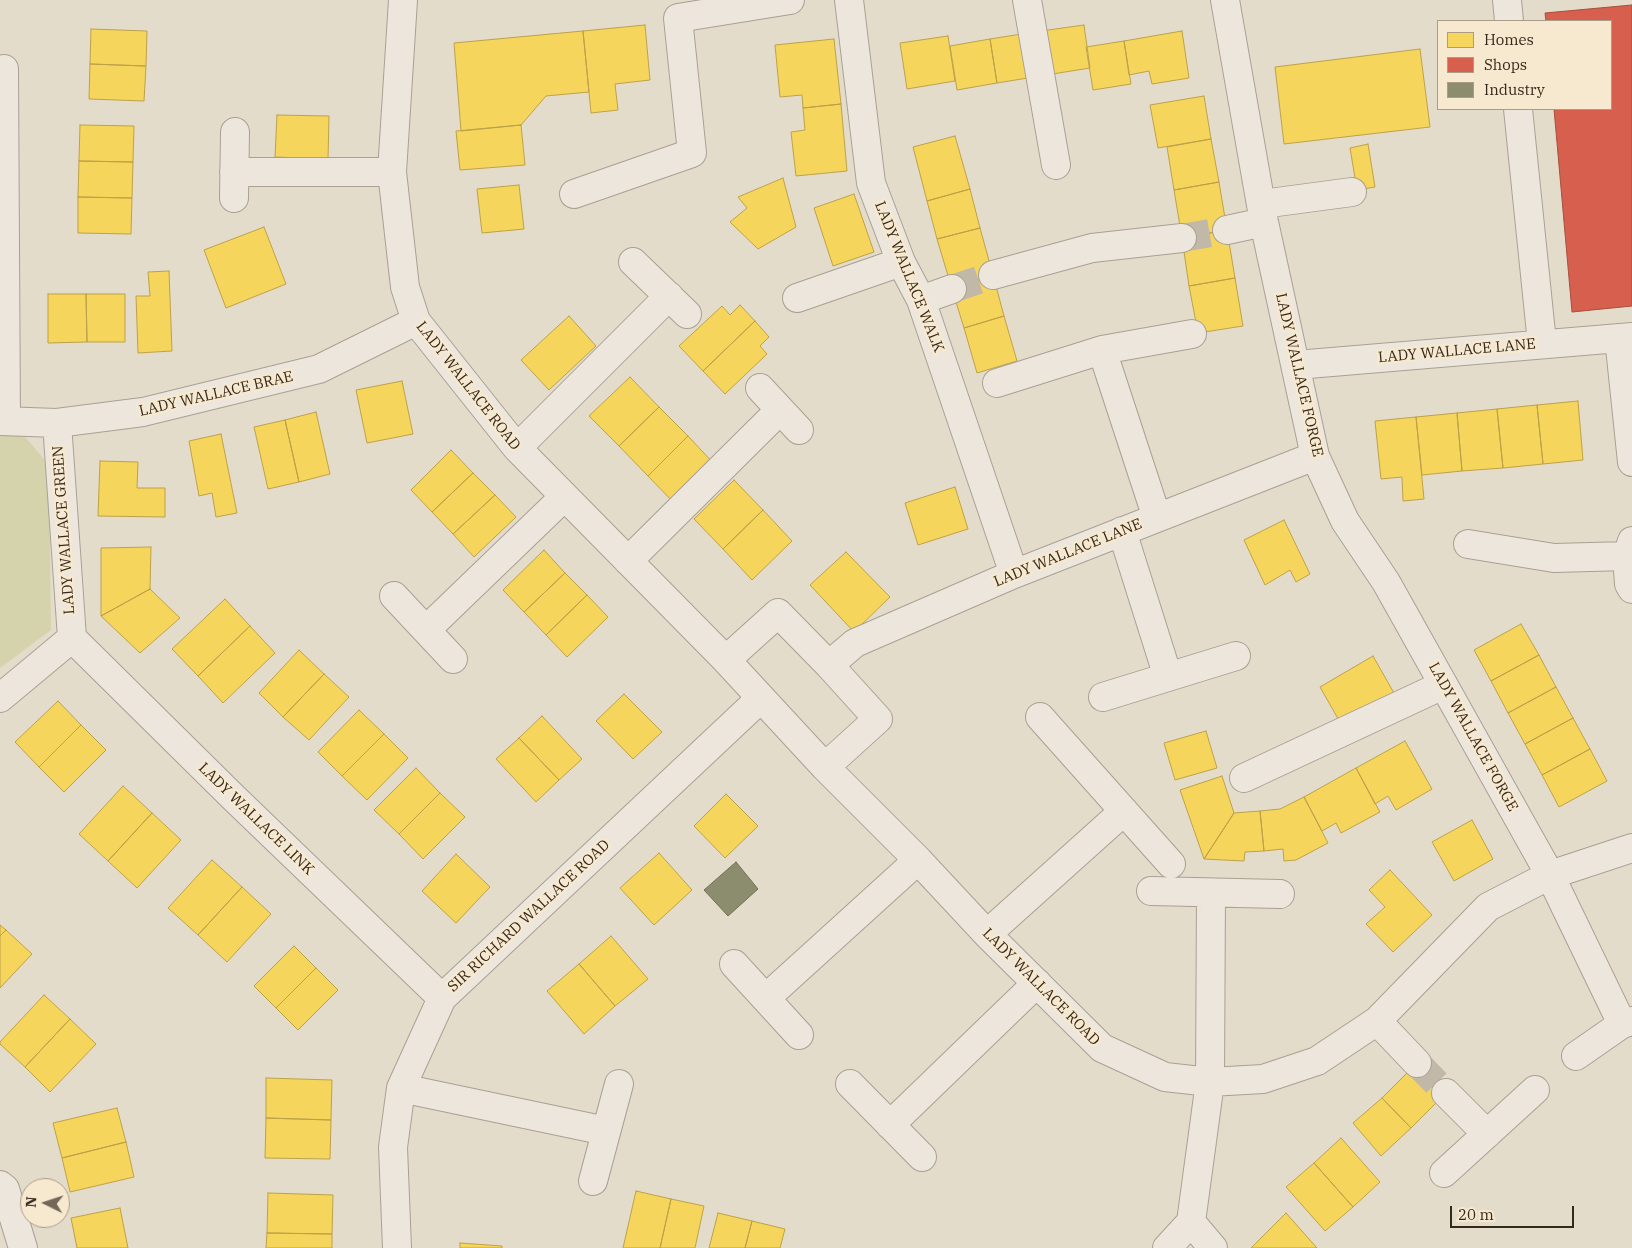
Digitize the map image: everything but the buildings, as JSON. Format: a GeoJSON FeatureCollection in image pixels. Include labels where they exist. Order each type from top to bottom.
{"type":"FeatureCollection","features":[{"type":"Feature","properties":{"kind":"street","name":"LADY WALLACE ROAD"},"geometry":{"type":"LineString","coordinates":[[404,0],[392,172],[406,287],[416,321],[517,448],[726,660],[825,767],[918,860],[987,934],[1102,1048],[1165,1077],[1210,1082],[1263,1079],[1317,1061],[1378,1021],[1488,907],[1550,874],[1632,848]]}},
{"type":"Feature","properties":{"kind":"street"},"geometry":{"type":"LineString","coordinates":[[574,194],[692,153],[678,18],[790,0]]}},
{"type":"Feature","properties":{"kind":"street","name":"LADY WALLACE WALK"},"geometry":{"type":"LineString","coordinates":[[849,0],[872,183],[901,262],[921,300],[1014,574]]}},
{"type":"Feature","properties":{"kind":"street"},"geometry":{"type":"LineString","coordinates":[[1027,0],[1056,165]]}},
{"type":"Feature","properties":{"kind":"street","name":"LADY WALLACE FORGE"},"geometry":{"type":"LineString","coordinates":[[1225,0],[1263,213],[1315,456],[1345,521],[1386,582],[1550,874],[1627,1022]]}},
{"type":"Feature","properties":{"kind":"street"},"geometry":{"type":"LineString","coordinates":[[1507,0],[1509,20]]}},
{"type":"Feature","properties":{"kind":"street","name":"LADY WALLACE BRAE"},"geometry":{"type":"LineString","coordinates":[[4,69],[3,421],[57,423],[144,412],[319,369],[416,321]]}},
{"type":"Feature","properties":{"kind":"street"},"geometry":{"type":"LineString","coordinates":[[1518,110],[1542,343]]}},
{"type":"Feature","properties":{"kind":"street"},"geometry":{"type":"LineString","coordinates":[[235,132],[234,185],[392,172]]}},
{"type":"Feature","properties":{"kind":"street"},"geometry":{"type":"LineString","coordinates":[[1227,230],[1263,213],[1352,192]]}},
{"type":"Feature","properties":{"kind":"street"},"geometry":{"type":"LineString","coordinates":[[993,276],[1092,248],[1182,238]]}},
{"type":"Feature","properties":{"kind":"street"},"geometry":{"type":"LineString","coordinates":[[517,448],[678,305],[634,262]]}},
{"type":"Feature","properties":{"kind":"street"},"geometry":{"type":"LineString","coordinates":[[797,298],[901,262]]}},
{"type":"Feature","properties":{"kind":"street"},"geometry":{"type":"LineString","coordinates":[[921,300],[952,289]]}},
{"type":"Feature","properties":{"kind":"street"},"geometry":{"type":"LineString","coordinates":[[996,383],[1102,350],[1192,334]]}},
{"type":"Feature","properties":{"kind":"street","name":"LADY WALLACE LANE"},"geometry":{"type":"LineString","coordinates":[[1296,366],[1625,337],[1632,462]]}},
{"type":"Feature","properties":{"kind":"street"},"geometry":{"type":"LineString","coordinates":[[1102,350],[1157,518]]}},
{"type":"Feature","properties":{"kind":"street"},"geometry":{"type":"LineString","coordinates":[[760,388],[799,430]]}},
{"type":"Feature","properties":{"kind":"street"},"geometry":{"type":"LineString","coordinates":[[628,562],[780,410]]}},
{"type":"Feature","properties":{"kind":"street","name":"LADY WALLACE GREEN"},"geometry":{"type":"LineString","coordinates":[[57,423],[72,638]]}},
{"type":"Feature","properties":{"kind":"street","name":"LADY WALLACE LANE"},"geometry":{"type":"LineString","coordinates":[[829,665],[855,643],[1014,574],[1315,456]]}},
{"type":"Feature","properties":{"kind":"street"},"geometry":{"type":"LineString","coordinates":[[426,630],[564,497]]}},
{"type":"Feature","properties":{"kind":"street"},"geometry":{"type":"LineString","coordinates":[[1122,531],[1168,677]]}},
{"type":"Feature","properties":{"kind":"street"},"geometry":{"type":"LineString","coordinates":[[1468,544],[1554,558],[1629,548],[1629,584],[1632,589]]}},
{"type":"Feature","properties":{"kind":"street"},"geometry":{"type":"LineString","coordinates":[[394,596],[454,659]]}},
{"type":"Feature","properties":{"kind":"street"},"geometry":{"type":"LineString","coordinates":[[726,660],[778,613],[829,665],[878,719],[825,767]]}},
{"type":"Feature","properties":{"kind":"street"},"geometry":{"type":"LineString","coordinates":[[0,698],[72,638]]}},
{"type":"Feature","properties":{"kind":"street","name":"LADY WALLACE LINK"},"geometry":{"type":"LineString","coordinates":[[72,638],[129,692],[234,798],[442,998]]}},
{"type":"Feature","properties":{"kind":"street"},"geometry":{"type":"LineString","coordinates":[[1103,697],[1236,656]]}},
{"type":"Feature","properties":{"kind":"street"},"geometry":{"type":"LineString","coordinates":[[1244,778],[1443,685]]}},
{"type":"Feature","properties":{"kind":"street","name":"SIR RICHARD WALLACE ROAD"},"geometry":{"type":"LineString","coordinates":[[397,1248],[393,1147],[401,1088],[442,998],[761,698]]}},
{"type":"Feature","properties":{"kind":"street"},"geometry":{"type":"LineString","coordinates":[[1040,717],[1171,864]]}},
{"type":"Feature","properties":{"kind":"street"},"geometry":{"type":"LineString","coordinates":[[987,934],[1124,811]]}},
{"type":"Feature","properties":{"kind":"street"},"geometry":{"type":"LineString","coordinates":[[766,998],[918,860]]}},
{"type":"Feature","properties":{"kind":"street"},"geometry":{"type":"LineString","coordinates":[[1151,891],[1280,894]]}},
{"type":"Feature","properties":{"kind":"street"},"geometry":{"type":"LineString","coordinates":[[1168,1248],[1191,1222],[1210,1082],[1211,893]]}},
{"type":"Feature","properties":{"kind":"street"},"geometry":{"type":"LineString","coordinates":[[734,964],[800,1034]]}},
{"type":"Feature","properties":{"kind":"street"},"geometry":{"type":"LineString","coordinates":[[890,1125],[1037,983]]}},
{"type":"Feature","properties":{"kind":"street"},"geometry":{"type":"LineString","coordinates":[[1378,1021],[1417,1063]]}},
{"type":"Feature","properties":{"kind":"street"},"geometry":{"type":"LineString","coordinates":[[1576,1056],[1627,1022]]}},
{"type":"Feature","properties":{"kind":"street"},"geometry":{"type":"LineString","coordinates":[[593,1181],[619,1084]]}},
{"type":"Feature","properties":{"kind":"street"},"geometry":{"type":"LineString","coordinates":[[850,1084],[922,1157]]}},
{"type":"Feature","properties":{"kind":"street"},"geometry":{"type":"LineString","coordinates":[[401,1088],[606,1131]]}},
{"type":"Feature","properties":{"kind":"street"},"geometry":{"type":"LineString","coordinates":[[1444,1173],[1534,1090]]}},
{"type":"Feature","properties":{"kind":"street"},"geometry":{"type":"LineString","coordinates":[[1446,1094],[1487,1134]]}},
{"type":"Feature","properties":{"kind":"street"},"geometry":{"type":"LineString","coordinates":[[0,1185],[5,1189],[23,1248]]}},
{"type":"Feature","properties":{"kind":"street"},"geometry":{"type":"LineString","coordinates":[[1191,1222],[1213,1248]]}},
{"type":"Feature","properties":{"kind":"green space"},"geometry":{"type":"Polygon","coordinates":[[[21,432],[49,465],[51,630],[0,668],[0,433],[21,432]]]}},
{"type":"Feature","properties":{"kind":"tunnel"},"geometry":{"type":"LineString","coordinates":[[1182,238],[1227,230]]}},
{"type":"Feature","properties":{"kind":"tunnel"},"geometry":{"type":"LineString","coordinates":[[952,289],[993,275]]}},
{"type":"Feature","properties":{"kind":"tunnel"},"geometry":{"type":"LineString","coordinates":[[1417,1063],[1446,1093]]}}]}
